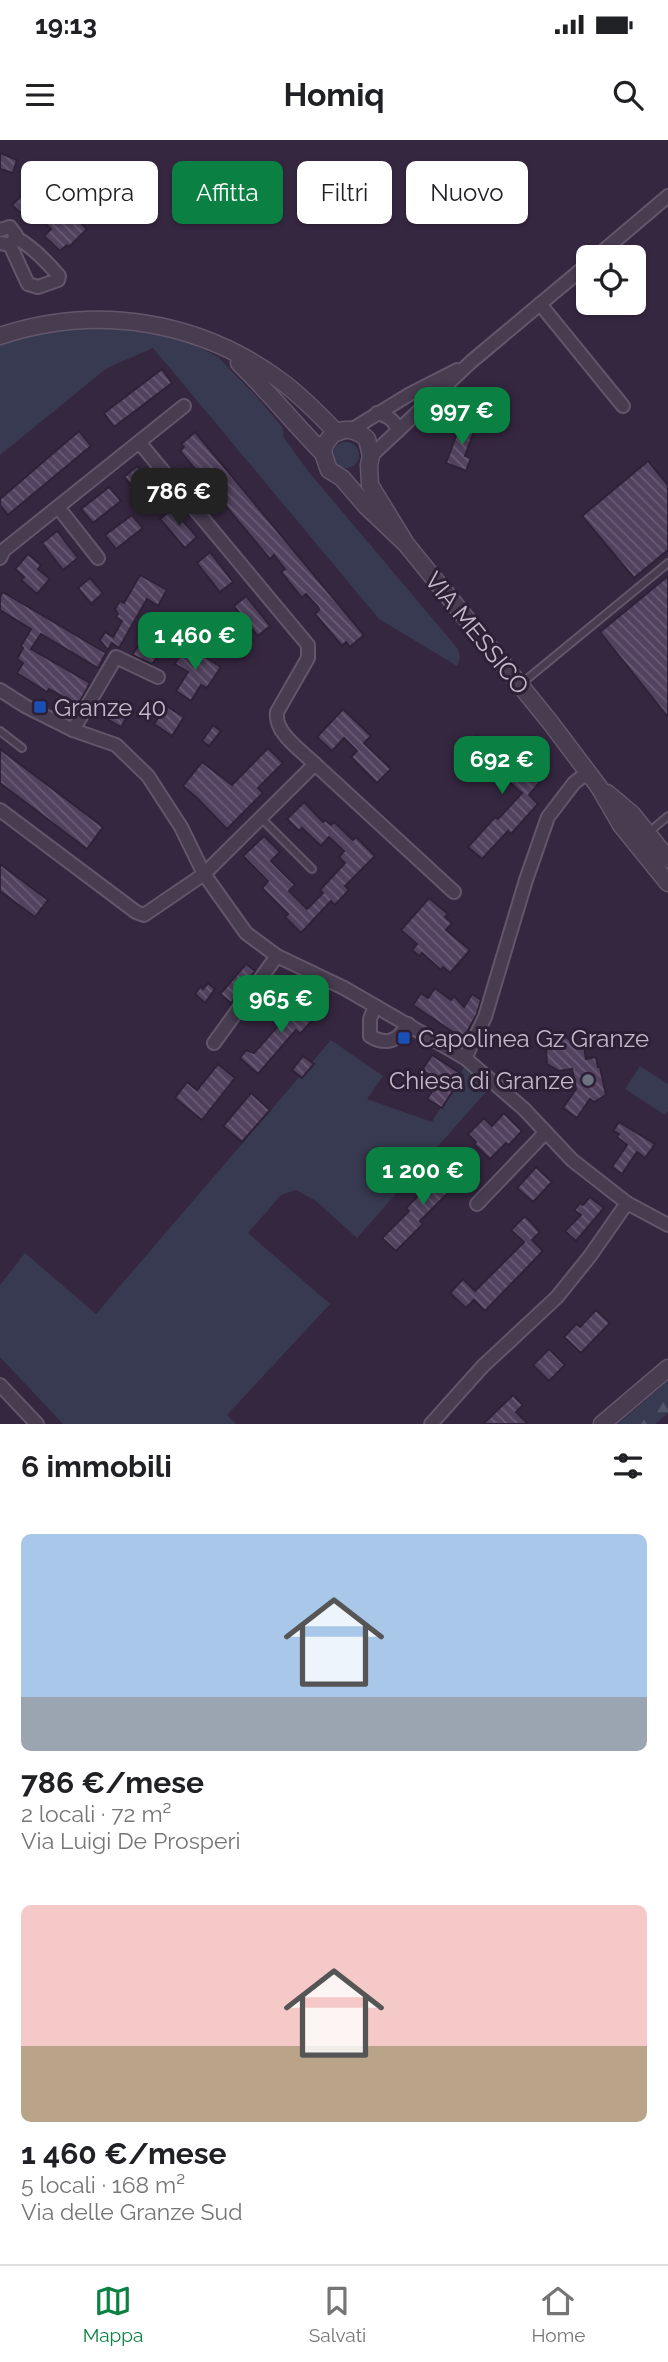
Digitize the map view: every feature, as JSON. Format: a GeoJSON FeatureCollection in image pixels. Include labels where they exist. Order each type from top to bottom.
{"type":"FeatureCollection","features":[{"type":"Feature","properties":{"kind":"street"},"geometry":{"type":"LineString","coordinates":[[610,245],[668,196]]}},
{"type":"Feature","properties":{"kind":"street"},"geometry":{"type":"LineString","coordinates":[[1,226],[13,229],[8,242]]}},
{"type":"Feature","properties":{"kind":"street"},"geometry":{"type":"LineString","coordinates":[[342,478],[360,474],[397,431],[472,361],[576,274]]}},
{"type":"Feature","properties":{"kind":"street"},"geometry":{"type":"LineString","coordinates":[[540,304],[623,406]]}},
{"type":"Feature","properties":{"kind":"street","name":"VIA MESSICO"},"geometry":{"type":"LineString","coordinates":[[0,336],[40,325],[78,319],[113,318],[183,332],[222,347],[281,382],[344,431],[361,434],[367,439],[370,485],[406,544],[600,787],[621,825],[668,883]]}},
{"type":"Feature","properties":{"kind":"street","name":"VIA MESSICO"},"geometry":{"type":"LineString","coordinates":[[222,347],[272,395],[323,453],[329,470],[342,478],[366,506],[406,544]]}},
{"type":"Feature","properties":{"kind":"street"},"geometry":{"type":"LineString","coordinates":[[323,453],[325,444],[344,431],[472,361]]}},
{"type":"Feature","properties":{"kind":"street"},"geometry":{"type":"LineString","coordinates":[[0,558],[4,550],[184,406]]}},
{"type":"Feature","properties":{"kind":"street"},"geometry":{"type":"LineString","coordinates":[[377,413],[387,416],[396,424],[397,431]]}},
{"type":"Feature","properties":{"kind":"street"},"geometry":{"type":"LineString","coordinates":[[139,442],[305,640],[308,659],[277,712],[276,719],[282,732],[454,892]]}},
{"type":"Feature","properties":{"kind":"street"},"geometry":{"type":"LineString","coordinates":[[58,507],[98,558]]}},
{"type":"Feature","properties":{"kind":"street"},"geometry":{"type":"LineString","coordinates":[[74,730],[116,657],[158,677]]}},
{"type":"Feature","properties":{"kind":"street"},"geometry":{"type":"LineString","coordinates":[[0,690],[25,706],[74,730],[116,745],[148,776],[181,827],[204,874],[246,933],[277,956],[375,1006],[465,1058],[524,1109],[572,1160],[627,1203],[668,1225]]}},
{"type":"Feature","properties":{"kind":"street"},"geometry":{"type":"LineString","coordinates":[[0,810],[139,914],[149,914],[204,874],[315,764]]}},
{"type":"Feature","properties":{"kind":"street"},"geometry":{"type":"LineString","coordinates":[[465,1058],[485,1017],[548,817],[574,783],[588,772]]}},
{"type":"Feature","properties":{"kind":"street","name":"VIA MESSICO"},"geometry":{"type":"LineString","coordinates":[[600,787],[632,814],[668,859]]}},
{"type":"Feature","properties":{"kind":"street"},"geometry":{"type":"LineString","coordinates":[[214,1043],[277,956]]}},
{"type":"Feature","properties":{"kind":"street"},"geometry":{"type":"LineString","coordinates":[[375,1006],[368,1029],[370,1036],[378,1041],[388,1043],[396,1039],[408,1024]]}},
{"type":"Feature","properties":{"kind":"street"},"geometry":{"type":"LineString","coordinates":[[477,1204],[545,1133]]}},
{"type":"Feature","properties":{"kind":"street"},"geometry":{"type":"LineString","coordinates":[[431,1424],[483,1366],[557,1297],[627,1203]]}},
{"type":"Feature","properties":{"kind":"street"},"geometry":{"type":"LineString","coordinates":[[602,1424],[668,1368]]}},
{"type":"Feature","properties":{"kind":"street"},"geometry":{"type":"LineString","coordinates":[[0,1385],[37,1424]]}},
{"type":"Feature","properties":{"kind":"lane"},"geometry":{"type":"LineString","coordinates":[[519,685],[668,563]]}},
{"type":"Feature","properties":{"kind":"lane"},"geometry":{"type":"LineString","coordinates":[[0,731],[22,748]]}},
{"type":"Feature","properties":{"kind":"lane"},"geometry":{"type":"LineString","coordinates":[[648,833],[668,816]]}},
{"type":"Feature","properties":{"kind":"lane"},"geometry":{"type":"LineString","coordinates":[[261,818],[312,869]]}},
{"type":"Feature","properties":{"kind":"green space"},"geometry":{"type":"Polygon","coordinates":[[[152,322],[218,357],[257,397],[283,428],[284,438],[308,471],[458,649],[460,658],[457,666],[379,619],[153,348],[107,368],[0,455],[0,333],[152,322]]]}},
{"type":"Feature","properties":{"kind":"green space"},"geometry":{"type":"Polygon","coordinates":[[[346,442],[355,446],[359,455],[355,464],[346,468],[337,464],[333,455],[337,446],[346,442]]]}},
{"type":"Feature","properties":{"kind":"green space"},"geometry":{"type":"Polygon","coordinates":[[[331,1040],[383,1076],[367,1099],[432,1122],[468,1061],[492,1085],[357,1238],[316,1201],[296,1190],[281,1195],[248,1233],[330,1304],[227,1415],[236,1424],[63,1424],[0,1357],[0,1285],[25,1253],[96,1314],[331,1040]]]}},
{"type":"Feature","properties":{"kind":"green space"},"geometry":{"type":"Polygon","coordinates":[[[640,1066],[668,1084],[668,1111],[665,1115],[625,1089],[640,1066]]]}},
{"type":"Feature","properties":{"kind":"green space"},"geometry":{"type":"Polygon","coordinates":[[[668,1381],[668,1413],[655,1424],[618,1424],[668,1381]]]}},
{"type":"Feature","properties":{"kind":"building"},"geometry":{"type":"Polygon","coordinates":[[[0,153],[17,160],[13,173],[0,169],[0,153]]]}},
{"type":"Feature","properties":{"kind":"building"},"geometry":{"type":"Polygon","coordinates":[[[21,196],[21,213],[12,205],[21,196]]]}},
{"type":"Feature","properties":{"kind":"building"},"geometry":{"type":"Polygon","coordinates":[[[46,224],[82,224],[87,229],[69,247],[67,245],[60,251],[44,236],[51,229],[46,224]]]}},
{"type":"Feature","properties":{"kind":"building"},"geometry":{"type":"Polygon","coordinates":[[[162,369],[172,383],[114,427],[104,413],[162,369]]]}},
{"type":"Feature","properties":{"kind":"building"},"geometry":{"type":"Polygon","coordinates":[[[462,420],[476,426],[465,456],[471,458],[466,471],[446,463],[462,420]]]}},
{"type":"Feature","properties":{"kind":"building"},"geometry":{"type":"Polygon","coordinates":[[[79,431],[91,446],[8,515],[0,505],[0,499],[79,431]]]}},
{"type":"Feature","properties":{"kind":"building"},"geometry":{"type":"Polygon","coordinates":[[[195,432],[364,635],[350,647],[346,642],[342,646],[315,614],[319,610],[318,607],[306,594],[302,598],[281,572],[285,569],[274,555],[270,559],[180,451],[184,447],[181,444],[195,432]]]}},
{"type":"Feature","properties":{"kind":"building"},"geometry":{"type":"Polygon","coordinates":[[[648,461],[668,485],[668,550],[634,578],[582,516],[648,461]]]}},
{"type":"Feature","properties":{"kind":"building"},"geometry":{"type":"Polygon","coordinates":[[[137,466],[162,495],[149,505],[124,477],[137,466]]]}},
{"type":"Feature","properties":{"kind":"building"},"geometry":{"type":"Polygon","coordinates":[[[109,487],[121,501],[93,523],[81,509],[109,487]]]}},
{"type":"Feature","properties":{"kind":"building"},"geometry":{"type":"Polygon","coordinates":[[[172,509],[197,537],[185,548],[160,519],[172,509]]]}},
{"type":"Feature","properties":{"kind":"building"},"geometry":{"type":"Polygon","coordinates":[[[132,515],[143,528],[116,549],[105,535],[132,515]]]}},
{"type":"Feature","properties":{"kind":"building"},"geometry":{"type":"Polygon","coordinates":[[[57,531],[78,558],[63,570],[42,543],[57,531]]]}},
{"type":"Feature","properties":{"kind":"building"},"geometry":{"type":"Polygon","coordinates":[[[210,552],[233,582],[220,592],[197,563],[210,552]]]}},
{"type":"Feature","properties":{"kind":"building"},"geometry":{"type":"Polygon","coordinates":[[[28,554],[41,565],[38,569],[50,579],[37,594],[21,580],[24,577],[15,569],[28,554]]]}},
{"type":"Feature","properties":{"kind":"building"},"geometry":{"type":"Polygon","coordinates":[[[140,575],[167,590],[158,606],[147,599],[119,648],[112,643],[108,650],[100,640],[105,632],[113,637],[122,621],[116,617],[118,614],[115,609],[120,601],[124,603],[140,575]]]}},
{"type":"Feature","properties":{"kind":"building"},"geometry":{"type":"Polygon","coordinates":[[[668,576],[668,717],[600,632],[668,576]]]}},
{"type":"Feature","properties":{"kind":"building"},"geometry":{"type":"Polygon","coordinates":[[[90,578],[103,593],[91,604],[78,588],[90,578]]]}},
{"type":"Feature","properties":{"kind":"building"},"geometry":{"type":"Polygon","coordinates":[[[3,592],[106,653],[98,668],[41,634],[31,649],[90,683],[78,705],[49,689],[47,692],[17,673],[23,663],[17,659],[23,648],[21,646],[31,629],[0,610],[0,597],[3,592]]]}},
{"type":"Feature","properties":{"kind":"building"},"geometry":{"type":"Polygon","coordinates":[[[246,596],[270,626],[258,636],[234,606],[246,596]]]}},
{"type":"Feature","properties":{"kind":"building"},"geometry":{"type":"Polygon","coordinates":[[[152,626],[162,632],[165,647],[152,664],[132,655],[152,626]]]}},
{"type":"Feature","properties":{"kind":"building"},"geometry":{"type":"Polygon","coordinates":[[[186,645],[221,667],[207,688],[201,685],[191,701],[176,691],[188,672],[175,664],[186,645]]]}},
{"type":"Feature","properties":{"kind":"building"},"geometry":{"type":"Polygon","coordinates":[[[119,699],[133,707],[121,727],[107,719],[119,699]]]}},
{"type":"Feature","properties":{"kind":"building"},"geometry":{"type":"Polygon","coordinates":[[[166,706],[184,717],[172,736],[154,724],[166,706]]]}},
{"type":"Feature","properties":{"kind":"building"},"geometry":{"type":"Polygon","coordinates":[[[343,709],[371,736],[364,743],[391,769],[377,783],[351,757],[357,751],[344,738],[332,751],[317,737],[343,709]]]}},
{"type":"Feature","properties":{"kind":"building"},"geometry":{"type":"Polygon","coordinates":[[[213,725],[221,731],[209,746],[202,741],[213,725]]]}},
{"type":"Feature","properties":{"kind":"building"},"geometry":{"type":"Polygon","coordinates":[[[477,735],[505,761],[509,757],[539,783],[529,795],[538,804],[511,834],[508,831],[482,859],[468,847],[495,817],[498,819],[522,793],[498,772],[494,776],[464,749],[477,735]]]}},
{"type":"Feature","properties":{"kind":"building"},"geometry":{"type":"Polygon","coordinates":[[[268,748],[283,763],[258,788],[263,793],[227,829],[183,786],[202,762],[232,785],[268,748]]]}},
{"type":"Feature","properties":{"kind":"building"},"geometry":{"type":"Polygon","coordinates":[[[0,749],[103,827],[87,849],[0,783],[0,749]]]}},
{"type":"Feature","properties":{"kind":"building"},"geometry":{"type":"Polygon","coordinates":[[[304,802],[323,822],[325,820],[331,825],[334,822],[353,840],[356,837],[375,856],[345,886],[349,890],[335,905],[331,901],[301,933],[285,917],[288,914],[262,888],[268,881],[243,856],[264,836],[280,852],[271,861],[295,885],[289,891],[307,909],[323,893],[320,890],[345,863],[339,857],[344,851],[329,837],[321,846],[302,828],[299,831],[287,819],[304,802]]]}},
{"type":"Feature","properties":{"kind":"building"},"geometry":{"type":"Polygon","coordinates":[[[0,864],[48,900],[35,917],[0,891],[0,864]]]}},
{"type":"Feature","properties":{"kind":"building"},"geometry":{"type":"Polygon","coordinates":[[[429,898],[448,914],[445,917],[452,923],[446,930],[470,950],[450,973],[443,967],[441,970],[422,953],[419,956],[412,950],[417,944],[401,930],[429,898]]]}},
{"type":"Feature","properties":{"kind":"building"},"geometry":{"type":"Polygon","coordinates":[[[246,964],[255,971],[231,1003],[220,994],[246,964]]]}},
{"type":"Feature","properties":{"kind":"building"},"geometry":{"type":"Polygon","coordinates":[[[208,983],[215,989],[205,1003],[195,994],[201,986],[203,989],[208,983]]]}},
{"type":"Feature","properties":{"kind":"building"},"geometry":{"type":"Polygon","coordinates":[[[435,988],[451,1000],[454,996],[464,1007],[472,994],[481,1000],[477,1014],[463,1039],[413,1005],[421,993],[428,998],[435,988]]]}},
{"type":"Feature","properties":{"kind":"building"},"geometry":{"type":"Polygon","coordinates":[[[302,999],[321,1011],[300,1034],[296,1030],[258,1074],[240,1058],[246,1050],[254,1053],[302,999]]]}},
{"type":"Feature","properties":{"kind":"building","name":"Chiesa di Granze"},"geometry":{"type":"Polygon","coordinates":[[[565,1037],[579,1045],[583,1040],[586,1059],[596,1057],[606,1095],[594,1102],[590,1099],[577,1118],[563,1108],[576,1089],[572,1069],[559,1071],[547,1064],[546,1051],[553,1040],[565,1037]]]}},
{"type":"Feature","properties":{"kind":"building"},"geometry":{"type":"Polygon","coordinates":[[[432,1055],[463,1075],[442,1108],[427,1099],[439,1081],[422,1070],[432,1055]]]}},
{"type":"Feature","properties":{"kind":"building"},"geometry":{"type":"Polygon","coordinates":[[[303,1056],[314,1064],[302,1078],[292,1070],[303,1056]]]}},
{"type":"Feature","properties":{"kind":"building"},"geometry":{"type":"Polygon","coordinates":[[[218,1064],[235,1078],[202,1120],[175,1098],[187,1082],[197,1090],[218,1064]]]}},
{"type":"Feature","properties":{"kind":"building"},"geometry":{"type":"Polygon","coordinates":[[[251,1093],[270,1110],[242,1142],[223,1126],[251,1093]]]}},
{"type":"Feature","properties":{"kind":"building"},"geometry":{"type":"Polygon","coordinates":[[[504,1113],[522,1131],[490,1159],[474,1144],[476,1142],[468,1134],[484,1118],[492,1126],[504,1113]]]}},
{"type":"Feature","properties":{"kind":"building"},"geometry":{"type":"Polygon","coordinates":[[[619,1122],[655,1144],[645,1158],[637,1152],[622,1174],[612,1167],[627,1145],[617,1137],[619,1134],[613,1131],[619,1122]]]}},
{"type":"Feature","properties":{"kind":"building"},"geometry":{"type":"Polygon","coordinates":[[[450,1163],[464,1177],[420,1221],[423,1224],[396,1251],[382,1238],[409,1211],[406,1208],[450,1163]]]}},
{"type":"Feature","properties":{"kind":"building"},"geometry":{"type":"Polygon","coordinates":[[[536,1167],[552,1182],[533,1202],[517,1188],[536,1167]]]}},
{"type":"Feature","properties":{"kind":"building"},"geometry":{"type":"Polygon","coordinates":[[[590,1197],[604,1208],[576,1241],[565,1231],[581,1215],[574,1210],[590,1197]]]}},
{"type":"Feature","properties":{"kind":"building"},"geometry":{"type":"Polygon","coordinates":[[[525,1216],[540,1232],[532,1240],[543,1251],[485,1311],[474,1300],[466,1308],[450,1293],[463,1279],[475,1291],[524,1242],[511,1230],[525,1216]]]}},
{"type":"Feature","properties":{"kind":"building"},"geometry":{"type":"Polygon","coordinates":[[[596,1310],[610,1323],[581,1353],[564,1337],[576,1324],[580,1327],[596,1310]]]}},
{"type":"Feature","properties":{"kind":"building"},"geometry":{"type":"Polygon","coordinates":[[[549,1349],[565,1365],[549,1381],[533,1365],[549,1349]]]}},
{"type":"Feature","properties":{"kind":"building"},"geometry":{"type":"Polygon","coordinates":[[[513,1395],[523,1405],[516,1412],[528,1424],[483,1424],[513,1395]]]}},
{"type":"Feature","properties":{"kind":"place","name":"Granze 40"},"geometry":{"type":"Point","coordinates":[40,707]}},
{"type":"Feature","properties":{"kind":"place","name":"Capolinea Gz Granze"},"geometry":{"type":"Point","coordinates":[404,1038]}},
{"type":"Feature","properties":{"kind":"place","name":"Chiesa di Granze"},"geometry":{"type":"Point","coordinates":[588,1080]}}]}
